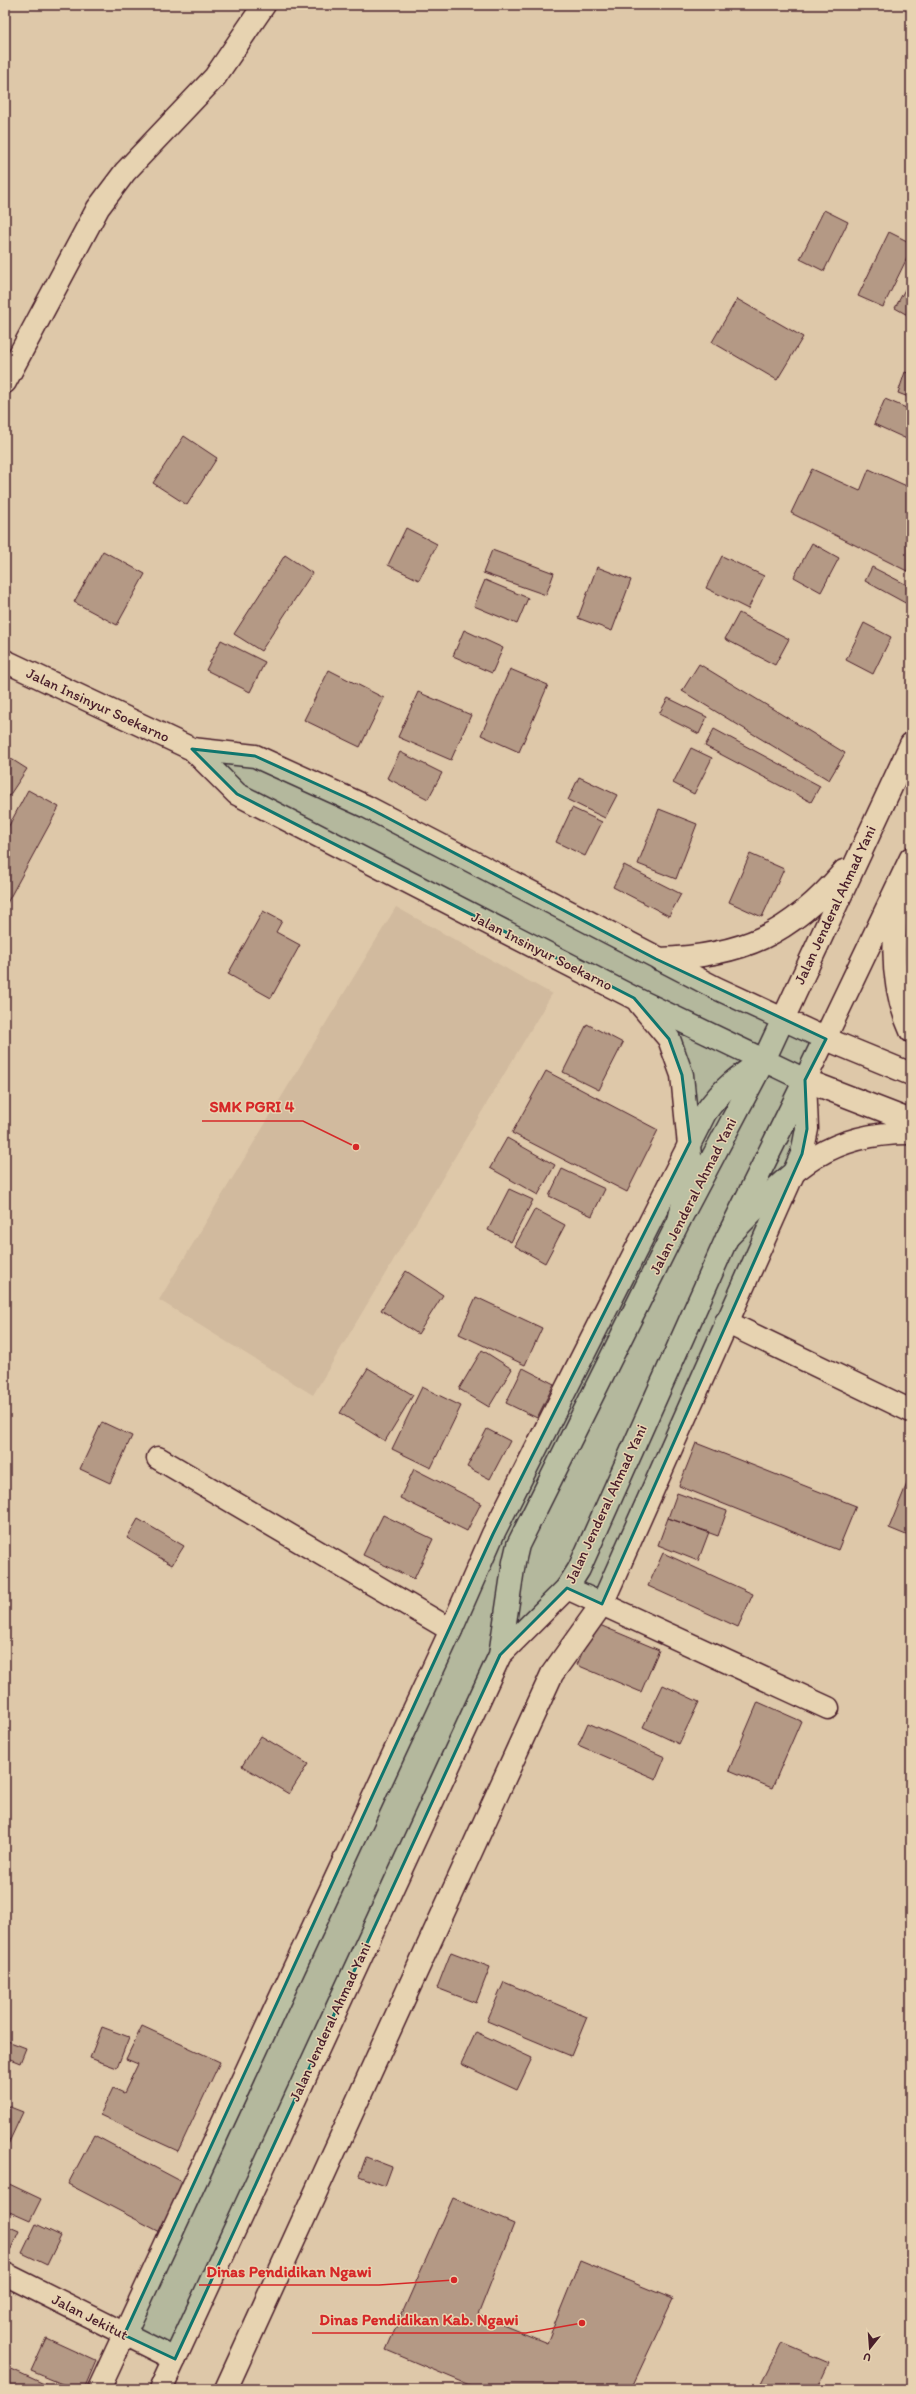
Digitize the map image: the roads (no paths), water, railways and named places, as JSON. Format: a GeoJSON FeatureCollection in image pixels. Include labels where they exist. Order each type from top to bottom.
{"type":"FeatureCollection","features":[{"type":"Feature","properties":{"kind":"main road"},"geometry":{"type":"LineString","coordinates":[[5,382],[98,208],[125,172],[216,77],[264,5]]}},
{"type":"Feature","properties":{"kind":"main road","name":"Jalan Insinyur Soekarno"},"geometry":{"type":"LineString","coordinates":[[5,661],[192,749],[255,756],[366,807],[656,959],[826,1039],[911,1074]]}},
{"type":"Feature","properties":{"kind":"main road","name":"Jalan Jenderal Ahmad Yani"},"geometry":{"type":"LineString","coordinates":[[161,2389],[500,1655],[518,1546],[678,1221],[764,1060],[911,744]]}},
{"type":"Feature","properties":{"kind":"main road","name":"Jalan Insinyur Soekarno"},"geometry":{"type":"LineString","coordinates":[[192,749],[236,794],[634,998],[805,1080],[911,1121]]}},
{"type":"Feature","properties":{"kind":"main road"},"geometry":{"type":"LineString","coordinates":[[656,959],[692,958],[733,950],[744,947],[785,927],[828,890],[862,848]]}},
{"type":"Feature","properties":{"kind":"main road"},"geometry":{"type":"LineString","coordinates":[[908,864],[895,932],[895,969],[901,1008],[911,1031]]}},
{"type":"Feature","properties":{"kind":"main road","name":"Jalan Jenderal Ahmad Yani"},"geometry":{"type":"LineString","coordinates":[[500,1655],[568,1588],[582,1562],[727,1238],[826,1039],[908,864]]}},
{"type":"Feature","properties":{"kind":"main road"},"geometry":{"type":"LineString","coordinates":[[895,969],[911,933]]}},
{"type":"Feature","properties":{"kind":"main road"},"geometry":{"type":"LineString","coordinates":[[634,998],[669,1039],[682,1075],[690,1142],[690,1174],[678,1221]]}},
{"type":"Feature","properties":{"kind":"main road"},"geometry":{"type":"LineString","coordinates":[[99,2389],[451,1630],[493,1534],[705,1113],[720,1091],[740,1074],[764,1060]]}},
{"type":"Feature","properties":{"kind":"main road"},"geometry":{"type":"LineString","coordinates":[[226,2389],[552,1674],[602,1604],[726,1322],[795,1171],[802,1154],[807,1129],[805,1080]]}},
{"type":"Feature","properties":{"kind":"main road"},"geometry":{"type":"LineString","coordinates":[[727,1238],[795,1171],[812,1157],[850,1140],[886,1133],[911,1133]]}},
{"type":"Feature","properties":{"kind":"main road"},"geometry":{"type":"LineString","coordinates":[[726,1322],[911,1411]]}},
{"type":"Feature","properties":{"kind":"main road"},"geometry":{"type":"LineString","coordinates":[[158,1458],[451,1630]]}},
{"type":"Feature","properties":{"kind":"main road"},"geometry":{"type":"LineString","coordinates":[[568,1588],[828,1708]]}},
{"type":"Feature","properties":{"kind":"main road","name":"Jalan Jekitut"},"geometry":{"type":"LineString","coordinates":[[5,2274],[124,2335],[175,2359]]}},
{"type":"Feature","properties":{"kind":"place","name":"SMK PGRI 4"},"geometry":{"type":"Point","coordinates":[356,1147]}},
{"type":"Feature","properties":{"kind":"place","name":"Dinas Pendidikan Ngawi"},"geometry":{"type":"Point","coordinates":[454,2280]}},
{"type":"Feature","properties":{"kind":"place","name":"Dinas Pendidikan Kab. Ngawi"},"geometry":{"type":"Point","coordinates":[582,2323]}}]}
